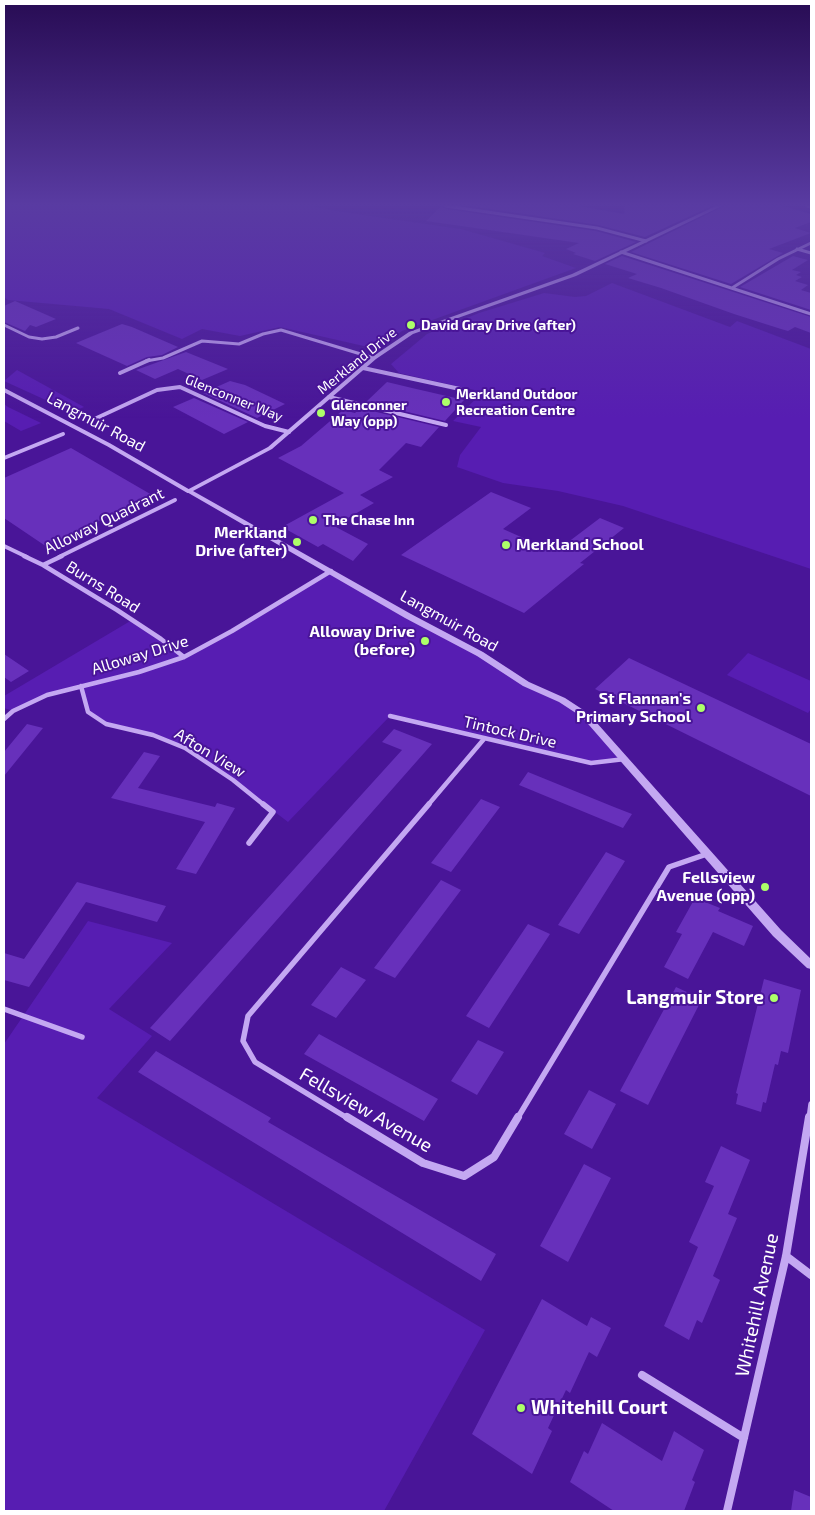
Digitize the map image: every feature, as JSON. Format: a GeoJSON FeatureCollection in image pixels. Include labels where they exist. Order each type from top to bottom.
{"type":"FeatureCollection","features":[{"type":"Feature","properties":{"kind":"street","name":"Merkland Drive"},"geometry":{"type":"LineString","coordinates":[[188,491],[270,448],[374,358],[411,333],[464,313],[539,289],[566,277]]}},
{"type":"Feature","properties":{"kind":"street"},"geometry":{"type":"LineString","coordinates":[[697,277],[811,314]]}},
{"type":"Feature","properties":{"kind":"street"},"geometry":{"type":"LineString","coordinates":[[732,288],[750,277]]}},
{"type":"Feature","properties":{"kind":"street"},"geometry":{"type":"LineString","coordinates":[[4,325],[29,337],[42,339],[56,337],[78,328]]}},
{"type":"Feature","properties":{"kind":"street"},"geometry":{"type":"LineString","coordinates":[[120,373],[149,360],[163,358],[202,341],[239,344],[263,334],[281,330],[338,349],[374,358]]}},
{"type":"Feature","properties":{"kind":"street"},"geometry":{"type":"LineString","coordinates":[[363,368],[460,389]]}},
{"type":"Feature","properties":{"kind":"street","name":"Glenconner Way"},"geometry":{"type":"LineString","coordinates":[[88,422],[158,390],[180,387],[266,426],[289,432]]}},
{"type":"Feature","properties":{"kind":"street","name":"Langmuir Road"},"geometry":{"type":"LineString","coordinates":[[4,390],[109,445],[480,654],[526,684],[562,700],[585,715],[777,933],[811,965]]}},
{"type":"Feature","properties":{"kind":"street"},"geometry":{"type":"LineString","coordinates":[[329,397],[446,425]]}},
{"type":"Feature","properties":{"kind":"street"},"geometry":{"type":"LineString","coordinates":[[4,458],[63,434]]}},
{"type":"Feature","properties":{"kind":"street","name":"Alloway Quadrant"},"geometry":{"type":"LineString","coordinates":[[43,565],[175,500]]}},
{"type":"Feature","properties":{"kind":"street","name":"Burns Road"},"geometry":{"type":"LineString","coordinates":[[4,546],[43,565],[161,638],[184,657]]}},
{"type":"Feature","properties":{"kind":"street","name":"Alloway Drive"},"geometry":{"type":"LineString","coordinates":[[4,719],[13,711],[47,695],[139,672],[184,657],[232,631],[331,571]]}},
{"type":"Feature","properties":{"kind":"street","name":"Afton View"},"geometry":{"type":"LineString","coordinates":[[81,686],[88,712],[106,724],[153,735],[185,748],[233,780],[274,812],[249,843]]}},
{"type":"Feature","properties":{"kind":"street","name":"Tintock Drive"},"geometry":{"type":"LineString","coordinates":[[390,716],[591,763],[625,759]]}},
{"type":"Feature","properties":{"kind":"street","name":"Fellsview Avenue"},"geometry":{"type":"LineString","coordinates":[[484,739],[248,1016],[243,1041],[255,1062],[423,1163],[464,1176],[494,1157],[669,867],[707,854]]}},
{"type":"Feature","properties":{"kind":"street"},"geometry":{"type":"LineString","coordinates":[[4,1009],[82,1037]]}},
{"type":"Feature","properties":{"kind":"street","name":"Whitehill Avenue"},"geometry":{"type":"LineString","coordinates":[[727,1511],[786,1256],[811,1104]]}},
{"type":"Feature","properties":{"kind":"street"},"geometry":{"type":"LineString","coordinates":[[786,1256],[811,1275]]}},
{"type":"Feature","properties":{"kind":"street"},"geometry":{"type":"LineString","coordinates":[[642,1375],[744,1438]]}},
{"type":"Feature","properties":{"kind":"shaded area"},"geometry":{"type":"Polygon","coordinates":[[[4,277],[552,277],[402,331],[377,349],[280,327],[240,336],[202,329],[182,339],[109,309],[8,300],[4,297],[4,277]]]}},
{"type":"Feature","properties":{"kind":"shaded area"},"geometry":{"type":"Polygon","coordinates":[[[612,283],[730,327],[737,321],[811,349],[811,569],[623,506],[558,491],[503,483],[457,467],[460,455],[481,427],[453,421],[483,392],[399,373],[391,364],[427,334],[479,313],[544,293],[575,297],[586,296],[612,283]]]}},
{"type":"Feature","properties":{"kind":"shaded area"},"geometry":{"type":"Polygon","coordinates":[[[17,370],[84,407],[72,412],[4,381],[17,370]]]}},
{"type":"Feature","properties":{"kind":"shaded area"},"geometry":{"type":"Polygon","coordinates":[[[4,404],[41,423],[21,431],[4,421],[4,404]]]}},
{"type":"Feature","properties":{"kind":"shaded area"},"geometry":{"type":"Polygon","coordinates":[[[331,571],[585,715],[625,759],[591,763],[390,716],[288,822],[233,780],[185,748],[153,735],[106,724],[88,712],[81,686],[47,695],[13,711],[4,708],[4,696],[132,620],[184,657],[331,571]]]}},
{"type":"Feature","properties":{"kind":"shaded area"},"geometry":{"type":"Polygon","coordinates":[[[748,653],[811,681],[811,709],[808,713],[727,675],[748,653]]]}},
{"type":"Feature","properties":{"kind":"shaded area"},"geometry":{"type":"Polygon","coordinates":[[[88,921],[172,943],[109,1009],[152,1036],[97,1098],[485,1330],[384,1511],[4,1511],[4,1044],[88,921]]]}},
{"type":"Feature","properties":{"kind":"building"},"geometry":{"type":"Polygon","coordinates":[[[686,277],[811,317],[811,333],[795,327],[788,331],[628,278],[686,277]]]}},
{"type":"Feature","properties":{"kind":"building"},"geometry":{"type":"Polygon","coordinates":[[[708,277],[743,277],[731,284],[708,277]]]}},
{"type":"Feature","properties":{"kind":"building"},"geometry":{"type":"Polygon","coordinates":[[[758,277],[801,277],[795,281],[808,285],[801,290],[811,293],[811,310],[740,287],[758,277]]]}},
{"type":"Feature","properties":{"kind":"building"},"geometry":{"type":"Polygon","coordinates":[[[15,301],[56,319],[36,327],[30,325],[25,331],[4,322],[4,306],[15,301]]]}},
{"type":"Feature","properties":{"kind":"building"},"geometry":{"type":"Polygon","coordinates":[[[122,324],[178,347],[162,355],[147,357],[127,366],[76,343],[122,324]]]}},
{"type":"Feature","properties":{"kind":"building"},"geometry":{"type":"Polygon","coordinates":[[[186,352],[228,369],[202,380],[178,369],[155,379],[136,370],[186,352]]]}},
{"type":"Feature","properties":{"kind":"building"},"geometry":{"type":"Polygon","coordinates":[[[230,381],[245,385],[285,404],[257,418],[203,393],[230,381]]]}},
{"type":"Feature","properties":{"kind":"building"},"geometry":{"type":"Polygon","coordinates":[[[387,382],[464,400],[445,421],[366,402],[387,382]]]}},
{"type":"Feature","properties":{"kind":"building"},"geometry":{"type":"Polygon","coordinates":[[[194,398],[248,422],[224,434],[173,407],[194,398]]]}},
{"type":"Feature","properties":{"kind":"building"},"geometry":{"type":"Polygon","coordinates":[[[360,408],[439,427],[421,447],[406,443],[379,470],[393,477],[360,495],[374,503],[334,526],[368,544],[353,561],[323,544],[318,547],[282,527],[344,493],[278,458],[301,446],[343,410],[355,413],[360,408]]]}},
{"type":"Feature","properties":{"kind":"building"},"geometry":{"type":"Polygon","coordinates":[[[71,448],[152,495],[47,547],[4,518],[4,478],[71,448]]]}},
{"type":"Feature","properties":{"kind":"building"},"geometry":{"type":"Polygon","coordinates":[[[491,492],[531,508],[503,529],[555,552],[600,518],[624,528],[580,563],[584,564],[524,613],[401,555],[491,492]]]}},
{"type":"Feature","properties":{"kind":"building"},"geometry":{"type":"Polygon","coordinates":[[[4,654],[29,671],[11,682],[4,677],[4,654]]]}},
{"type":"Feature","properties":{"kind":"building"},"geometry":{"type":"Polygon","coordinates":[[[629,658],[811,744],[811,796],[595,689],[629,658]]]}},
{"type":"Feature","properties":{"kind":"building"},"geometry":{"type":"Polygon","coordinates":[[[27,724],[43,728],[4,776],[4,752],[27,724]]]}},
{"type":"Feature","properties":{"kind":"building"},"geometry":{"type":"Polygon","coordinates":[[[394,729],[432,744],[170,1041],[150,1028],[402,750],[382,742],[394,729]]]}},
{"type":"Feature","properties":{"kind":"building"},"geometry":{"type":"Polygon","coordinates":[[[144,752],[160,756],[138,788],[215,807],[217,803],[235,808],[196,874],[176,869],[205,822],[111,798],[144,752]]]}},
{"type":"Feature","properties":{"kind":"building"},"geometry":{"type":"Polygon","coordinates":[[[528,772],[632,814],[623,828],[519,785],[528,772]]]}},
{"type":"Feature","properties":{"kind":"building"},"geometry":{"type":"Polygon","coordinates":[[[481,799],[500,807],[451,872],[431,863],[481,799]]]}},
{"type":"Feature","properties":{"kind":"building"},"geometry":{"type":"Polygon","coordinates":[[[606,852],[625,861],[579,934],[558,925],[606,852]]]}},
{"type":"Feature","properties":{"kind":"building"},"geometry":{"type":"Polygon","coordinates":[[[441,880],[461,890],[395,978],[374,968],[441,880]]]}},
{"type":"Feature","properties":{"kind":"building"},"geometry":{"type":"Polygon","coordinates":[[[77,882],[166,906],[157,922],[86,902],[29,987],[4,980],[4,953],[24,959],[77,882]]]}},
{"type":"Feature","properties":{"kind":"building"},"geometry":{"type":"Polygon","coordinates":[[[695,898],[720,908],[718,911],[753,926],[744,946],[713,932],[688,979],[664,967],[682,934],[676,932],[695,898]]]}},
{"type":"Feature","properties":{"kind":"building"},"geometry":{"type":"Polygon","coordinates":[[[528,924],[550,934],[489,1028],[466,1016],[528,924]]]}},
{"type":"Feature","properties":{"kind":"building"},"geometry":{"type":"Polygon","coordinates":[[[341,967],[366,980],[336,1018],[311,1005],[341,967]]]}},
{"type":"Feature","properties":{"kind":"building"},"geometry":{"type":"Polygon","coordinates":[[[764,979],[801,990],[788,1053],[781,1051],[778,1065],[775,1064],[766,1103],[763,1102],[761,1112],[736,1104],[738,1094],[736,1093],[764,979]]]}},
{"type":"Feature","properties":{"kind":"building"},"geometry":{"type":"Polygon","coordinates":[[[676,987],[702,999],[648,1105],[620,1091],[676,987]]]}},
{"type":"Feature","properties":{"kind":"building"},"geometry":{"type":"Polygon","coordinates":[[[319,1034],[438,1099],[424,1121],[304,1054],[319,1034]]]}},
{"type":"Feature","properties":{"kind":"building"},"geometry":{"type":"Polygon","coordinates":[[[478,1040],[504,1052],[477,1095],[451,1081],[478,1040]]]}},
{"type":"Feature","properties":{"kind":"building"},"geometry":{"type":"Polygon","coordinates":[[[156,1051],[271,1118],[268,1122],[496,1254],[481,1281],[138,1072],[156,1051]]]}},
{"type":"Feature","properties":{"kind":"building"},"geometry":{"type":"Polygon","coordinates":[[[589,1090],[616,1104],[592,1149],[564,1134],[589,1090]]]}},
{"type":"Feature","properties":{"kind":"building"},"geometry":{"type":"Polygon","coordinates":[[[721,1146],[750,1160],[728,1214],[737,1218],[713,1276],[720,1280],[702,1323],[697,1320],[689,1340],[664,1326],[698,1247],[689,1242],[714,1186],[705,1182],[721,1146]]]}},
{"type":"Feature","properties":{"kind":"building"},"geometry":{"type":"Polygon","coordinates":[[[584,1164],[611,1178],[568,1262],[540,1246],[584,1164]]]}},
{"type":"Feature","properties":{"kind":"building"},"geometry":{"type":"Polygon","coordinates":[[[542,1299],[587,1326],[591,1317],[611,1328],[597,1357],[589,1352],[570,1393],[566,1390],[548,1428],[552,1431],[532,1474],[472,1434],[542,1299]]]}},
{"type":"Feature","properties":{"kind":"building"},"geometry":{"type":"Polygon","coordinates":[[[602,1423],[662,1461],[674,1431],[704,1450],[692,1480],[695,1482],[684,1511],[614,1511],[570,1482],[584,1451],[588,1454],[602,1423]]]}},
{"type":"Feature","properties":{"kind":"building"},"geometry":{"type":"Polygon","coordinates":[[[794,1490],[811,1497],[811,1511],[791,1511],[794,1490]]]}},
{"type":"Feature","properties":{"kind":"place","name":"David Gray Drive (after)"},"geometry":{"type":"Point","coordinates":[411,325]}},
{"type":"Feature","properties":{"kind":"place","name":"Merkland Outdoor Recreation Centre"},"geometry":{"type":"Point","coordinates":[446,402]}},
{"type":"Feature","properties":{"kind":"place","name":"Glenconner Way (opp)"},"geometry":{"type":"Point","coordinates":[321,413]}},
{"type":"Feature","properties":{"kind":"place","name":"The Chase Inn"},"geometry":{"type":"Point","coordinates":[313,520]}},
{"type":"Feature","properties":{"kind":"place","name":"Merkland Drive (after)"},"geometry":{"type":"Point","coordinates":[297,542]}},
{"type":"Feature","properties":{"kind":"place","name":"Merkland School"},"geometry":{"type":"Point","coordinates":[506,545]}},
{"type":"Feature","properties":{"kind":"place","name":"Alloway Drive (before)"},"geometry":{"type":"Point","coordinates":[425,641]}},
{"type":"Feature","properties":{"kind":"place","name":"St Flannan's Primary School"},"geometry":{"type":"Point","coordinates":[701,708]}},
{"type":"Feature","properties":{"kind":"place","name":"Fellsview Avenue (opp)"},"geometry":{"type":"Point","coordinates":[765,887]}},
{"type":"Feature","properties":{"kind":"place","name":"Langmuir Store"},"geometry":{"type":"Point","coordinates":[774,998]}},
{"type":"Feature","properties":{"kind":"place","name":"Whitehill Court"},"geometry":{"type":"Point","coordinates":[521,1408]}}]}
